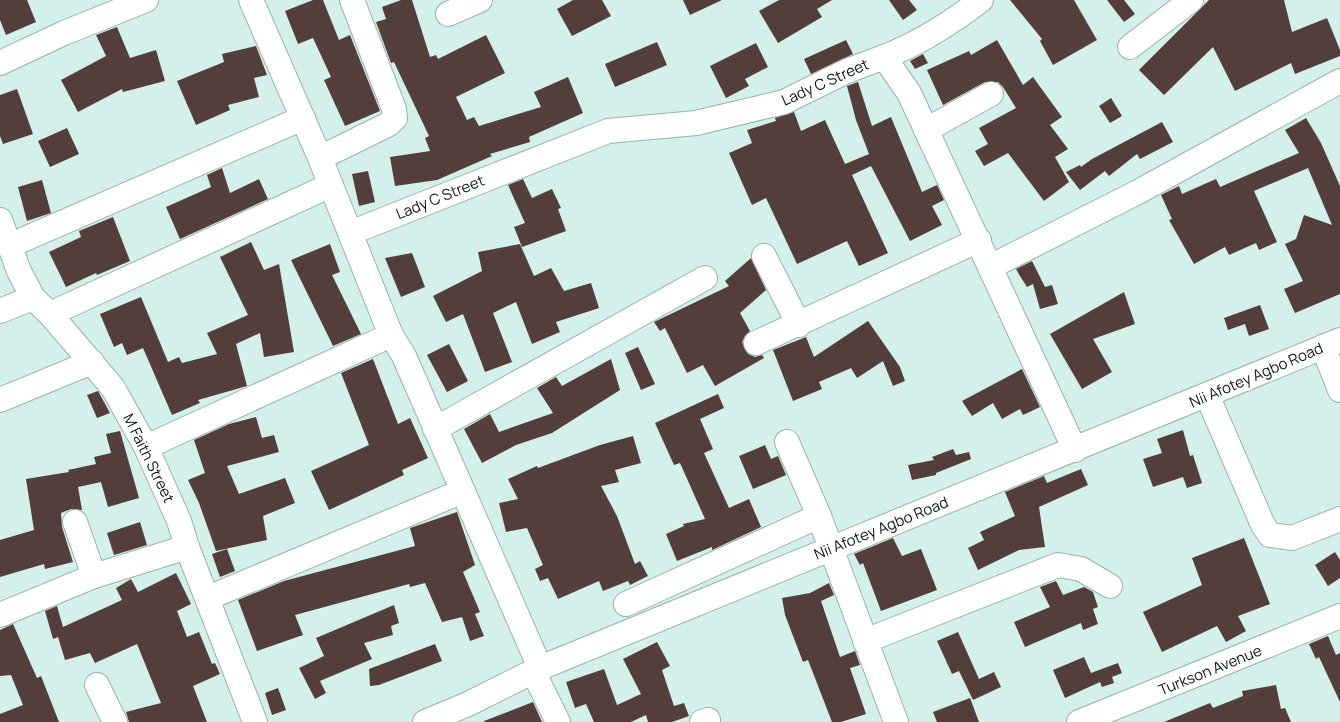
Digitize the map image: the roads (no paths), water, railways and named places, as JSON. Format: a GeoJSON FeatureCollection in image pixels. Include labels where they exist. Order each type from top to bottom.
{"type":"FeatureCollection","features":[{"type":"Feature","properties":{"kind":"street"},"geometry":{"type":"LineString","coordinates":[[0,63],[64,33],[146,0]]}},
{"type":"Feature","properties":{"kind":"street"},"geometry":{"type":"LineString","coordinates":[[251,0],[320,158],[391,335],[404,356],[463,491],[558,722]]}},
{"type":"Feature","properties":{"kind":"street"},"geometry":{"type":"LineString","coordinates":[[320,158],[390,124],[394,118],[394,109],[352,0]]}},
{"type":"Feature","properties":{"kind":"street"},"geometry":{"type":"LineString","coordinates":[[448,14],[480,0]]}},
{"type":"Feature","properties":{"kind":"street"},"geometry":{"type":"LineString","coordinates":[[884,57],[918,44],[958,19],[981,0]]}},
{"type":"Feature","properties":{"kind":"street"},"geometry":{"type":"LineString","coordinates":[[1130,47],[1191,0]]}},
{"type":"Feature","properties":{"kind":"street","name":"Lady C Street"},"geometry":{"type":"LineString","coordinates":[[350,233],[608,131],[696,123],[784,102],[847,71],[884,57],[909,93],[980,240],[990,267],[1076,450]]}},
{"type":"Feature","properties":{"kind":"street"},"geometry":{"type":"LineString","coordinates":[[990,267],[1138,192],[1340,81]]}},
{"type":"Feature","properties":{"kind":"street"},"geometry":{"type":"LineString","coordinates":[[926,130],[991,94]]}},
{"type":"Feature","properties":{"kind":"street"},"geometry":{"type":"LineString","coordinates":[[11,245],[303,118]]}},
{"type":"Feature","properties":{"kind":"street"},"geometry":{"type":"LineString","coordinates":[[50,314],[331,185]]}},
{"type":"Feature","properties":{"kind":"street","name":"M Faith Street"},"geometry":{"type":"LineString","coordinates":[[0,220],[11,245],[19,271],[32,298],[50,314],[113,388],[146,446],[179,521],[187,547],[255,722]]}},
{"type":"Feature","properties":{"kind":"street"},"geometry":{"type":"LineString","coordinates":[[756,343],[799,325],[980,240]]}},
{"type":"Feature","properties":{"kind":"street"},"geometry":{"type":"LineString","coordinates":[[764,256],[799,325]]}},
{"type":"Feature","properties":{"kind":"street"},"geometry":{"type":"LineString","coordinates":[[435,429],[704,278]]}},
{"type":"Feature","properties":{"kind":"street"},"geometry":{"type":"LineString","coordinates":[[0,311],[32,298]]}},
{"type":"Feature","properties":{"kind":"street"},"geometry":{"type":"LineString","coordinates":[[146,446],[391,335]]}},
{"type":"Feature","properties":{"kind":"street"},"geometry":{"type":"LineString","coordinates":[[1332,343],[1340,390]]}},
{"type":"Feature","properties":{"kind":"street","name":"Nii Afotey Agbo Road"},"geometry":{"type":"LineString","coordinates":[[425,722],[472,713],[537,669],[1076,450],[1332,343]]}},
{"type":"Feature","properties":{"kind":"street"},"geometry":{"type":"LineString","coordinates":[[0,400],[92,362]]}},
{"type":"Feature","properties":{"kind":"street"},"geometry":{"type":"LineString","coordinates":[[1207,395],[1263,525],[1270,535],[1292,538],[1340,518]]}},
{"type":"Feature","properties":{"kind":"street"},"geometry":{"type":"LineString","coordinates":[[787,442],[819,516],[896,722]]}},
{"type":"Feature","properties":{"kind":"street"},"geometry":{"type":"LineString","coordinates":[[208,598],[463,491]]}},
{"type":"Feature","properties":{"kind":"street"},"geometry":{"type":"LineString","coordinates":[[626,604],[819,516]]}},
{"type":"Feature","properties":{"kind":"street"},"geometry":{"type":"LineString","coordinates":[[75,522],[94,576]]}},
{"type":"Feature","properties":{"kind":"street"},"geometry":{"type":"LineString","coordinates":[[0,614],[94,576],[187,547]]}},
{"type":"Feature","properties":{"kind":"street"},"geometry":{"type":"LineString","coordinates":[[865,641],[1058,565],[1081,569],[1110,586]]}},
{"type":"Feature","properties":{"kind":"street","name":"Turkson Avenue"},"geometry":{"type":"LineString","coordinates":[[1079,722],[1340,616]]}},
{"type":"Feature","properties":{"kind":"street"},"geometry":{"type":"LineString","coordinates":[[97,685],[114,722]]}}]}
